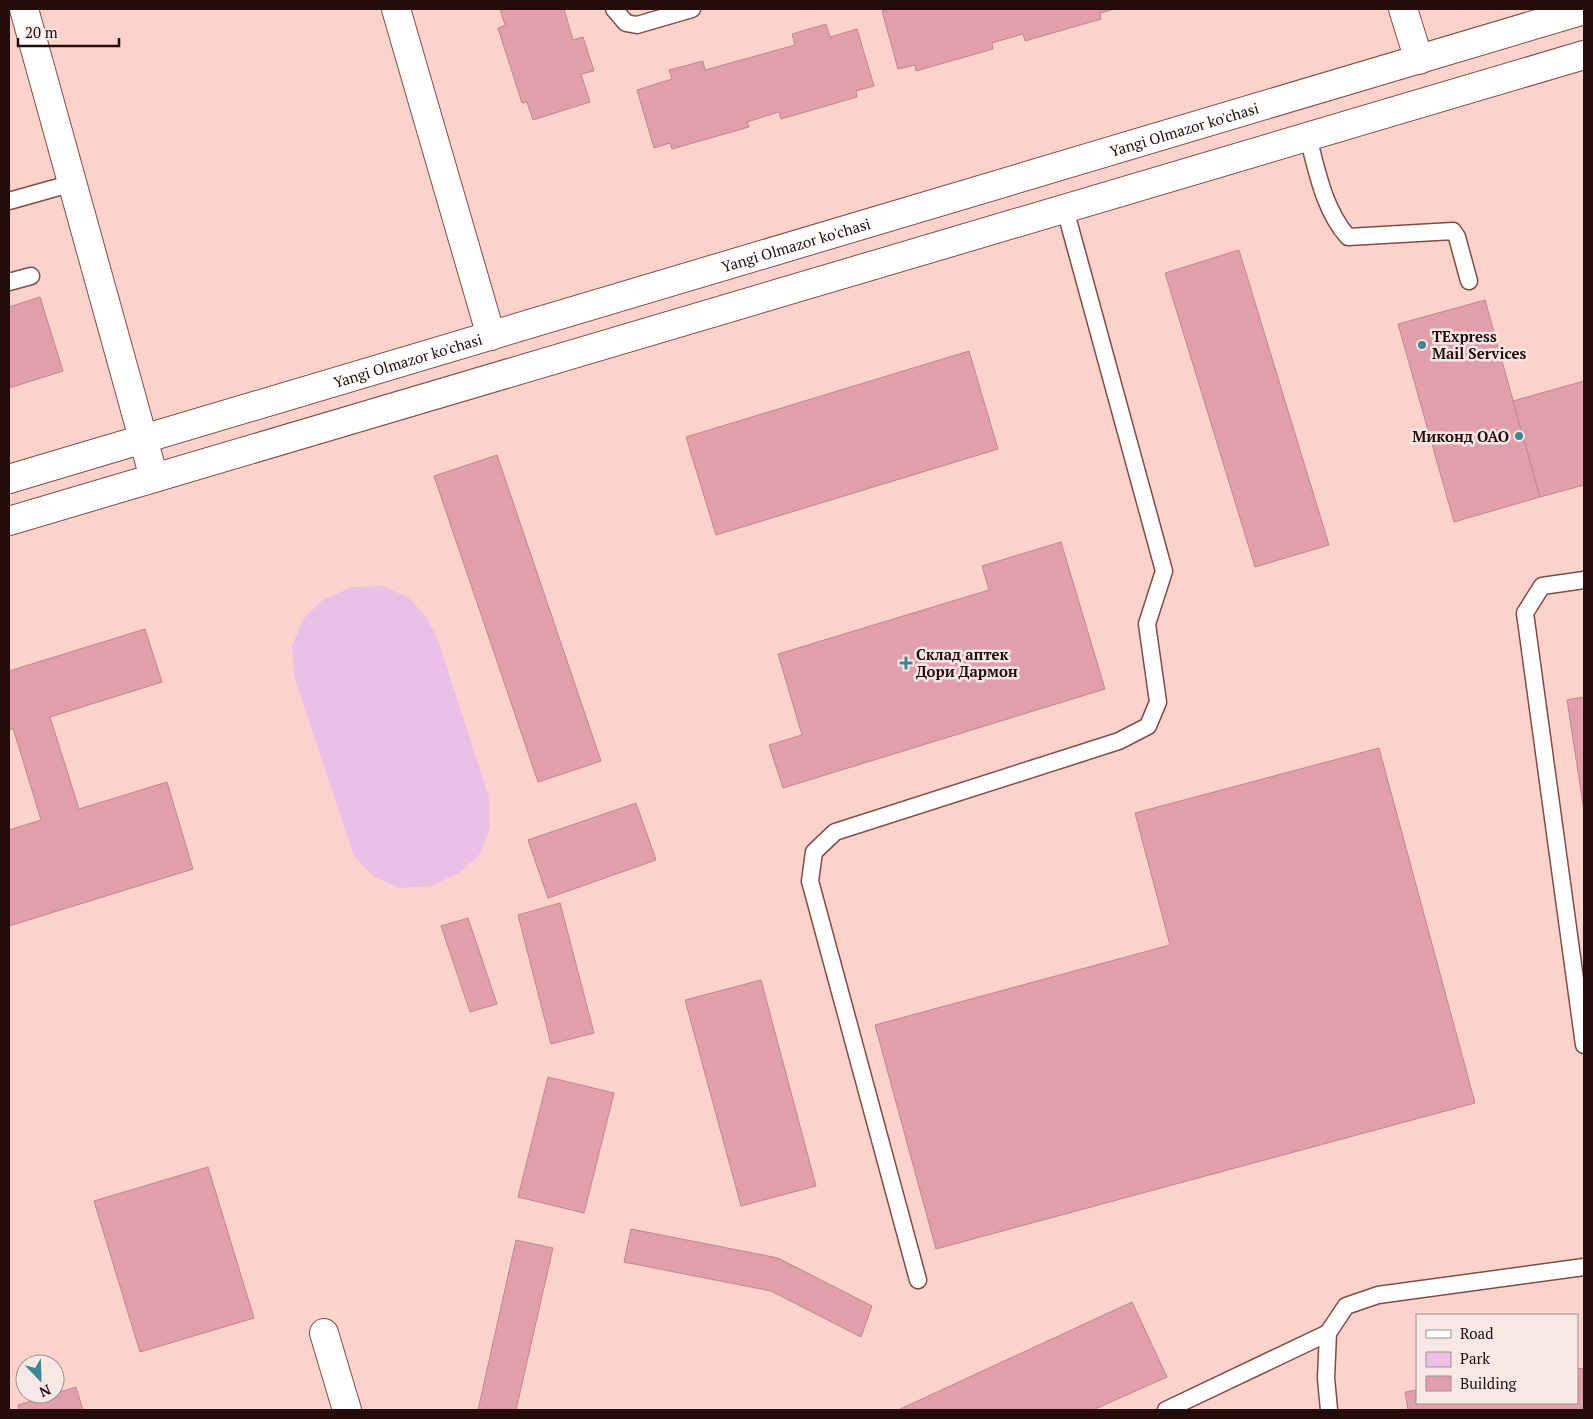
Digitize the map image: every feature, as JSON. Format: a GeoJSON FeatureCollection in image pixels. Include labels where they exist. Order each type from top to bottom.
{"type":"FeatureCollection","features":[{"type":"Feature","properties":{"kind":"main road"},"geometry":{"type":"LineString","coordinates":[[24,9],[154,478]]}},
{"type":"Feature","properties":{"kind":"main road"},"geometry":{"type":"LineString","coordinates":[[396,9],[492,336]]}},
{"type":"Feature","properties":{"kind":"main road"},"geometry":{"type":"LineString","coordinates":[[1403,9],[1420,60]]}},
{"type":"Feature","properties":{"kind":"main road","name":"Yangi Olmazor ko'chasi"},"geometry":{"type":"LineString","coordinates":[[9,479],[1584,10]]}},
{"type":"Feature","properties":{"kind":"main road"},"geometry":{"type":"LineString","coordinates":[[9,521],[1584,55]]}},
{"type":"Feature","properties":{"kind":"main road"},"geometry":{"type":"LineString","coordinates":[[324,1333],[347,1410]]}},
{"type":"Feature","properties":{"kind":"lane"},"geometry":{"type":"LineString","coordinates":[[614,9],[626,23],[637,25],[692,9]]}},
{"type":"Feature","properties":{"kind":"lane"},"geometry":{"type":"LineString","coordinates":[[1308,137],[1320,182],[1337,224],[1348,237],[1453,231],[1457,236],[1469,281]]}},
{"type":"Feature","properties":{"kind":"lane"},"geometry":{"type":"LineString","coordinates":[[9,201],[73,182]]}},
{"type":"Feature","properties":{"kind":"lane"},"geometry":{"type":"LineString","coordinates":[[918,1280],[810,881],[814,852],[835,832],[1119,741],[1148,726],[1158,702],[1147,624],[1164,570],[1065,209]]}},
{"type":"Feature","properties":{"kind":"lane"},"geometry":{"type":"LineString","coordinates":[[9,282],[31,276]]}},
{"type":"Feature","properties":{"kind":"lane"},"geometry":{"type":"LineString","coordinates":[[1584,580],[1542,586],[1525,613],[1584,1045]]}},
{"type":"Feature","properties":{"kind":"lane"},"geometry":{"type":"LineString","coordinates":[[1166,1410],[1328,1332],[1346,1306],[1378,1295],[1584,1267]]}},
{"type":"Feature","properties":{"kind":"lane"},"geometry":{"type":"LineString","coordinates":[[1328,1332],[1326,1378],[1329,1410]]}},
{"type":"Feature","properties":{"kind":"green space"},"geometry":{"type":"Polygon","coordinates":[[[382,586],[408,597],[428,619],[440,646],[489,798],[490,828],[480,854],[458,874],[430,886],[401,888],[374,877],[354,856],[294,676],[292,646],[303,619],[324,599],[352,587],[382,586]]]}},
{"type":"Feature","properties":{"kind":"building"},"geometry":{"type":"Polygon","coordinates":[[[500,9],[564,9],[573,40],[583,37],[594,71],[581,74],[590,102],[533,120],[527,102],[522,103],[498,28],[505,25],[500,9]]]}},
{"type":"Feature","properties":{"kind":"building"},"geometry":{"type":"Polygon","coordinates":[[[890,9],[1115,9],[1100,13],[1101,19],[1025,41],[1023,34],[992,43],[993,49],[916,71],[915,65],[898,69],[882,11],[890,9]]]}},
{"type":"Feature","properties":{"kind":"building"},"geometry":{"type":"Polygon","coordinates":[[[826,24],[830,37],[857,29],[874,86],[856,91],[857,97],[781,119],[779,112],[747,122],[749,127],[672,149],[670,143],[654,148],[637,90],[672,79],[669,70],[703,61],[705,70],[795,45],[792,34],[826,24]]]}},
{"type":"Feature","properties":{"kind":"building"},"geometry":{"type":"Polygon","coordinates":[[[1239,250],[1329,545],[1255,567],[1165,273],[1239,250]]]}},
{"type":"Feature","properties":{"kind":"building"},"geometry":{"type":"Polygon","coordinates":[[[40,297],[63,371],[9,388],[9,307],[40,297]]]}},
{"type":"Feature","properties":{"kind":"building"},"geometry":{"type":"Polygon","coordinates":[[[1485,300],[1540,497],[1454,522],[1398,324],[1485,300]]]}},
{"type":"Feature","properties":{"kind":"building"},"geometry":{"type":"Polygon","coordinates":[[[969,351],[998,449],[716,535],[686,437],[969,351]]]}},
{"type":"Feature","properties":{"kind":"building"},"geometry":{"type":"Polygon","coordinates":[[[1584,381],[1584,485],[1540,497],[1513,401],[1584,381]]]}},
{"type":"Feature","properties":{"kind":"building"},"geometry":{"type":"Polygon","coordinates":[[[497,455],[601,761],[538,782],[434,476],[497,455]]]}},
{"type":"Feature","properties":{"kind":"building"},"geometry":{"type":"Polygon","coordinates":[[[1061,542],[1105,689],[783,788],[769,745],[802,735],[778,654],[989,590],[982,566],[1061,542]]]}},
{"type":"Feature","properties":{"kind":"building"},"geometry":{"type":"Polygon","coordinates":[[[145,629],[162,682],[50,717],[79,809],[167,782],[193,869],[9,926],[9,830],[41,820],[13,728],[9,730],[9,671],[145,629]]]}},
{"type":"Feature","properties":{"kind":"building"},"geometry":{"type":"Polygon","coordinates":[[[1584,697],[1584,811],[1567,700],[1584,697]]]}},
{"type":"Feature","properties":{"kind":"building"},"geometry":{"type":"Polygon","coordinates":[[[1379,748],[1475,1103],[936,1249],[875,1025],[1170,945],[1135,813],[1379,748]]]}},
{"type":"Feature","properties":{"kind":"building"},"geometry":{"type":"Polygon","coordinates":[[[636,803],[656,860],[548,898],[528,840],[636,803]]]}},
{"type":"Feature","properties":{"kind":"building"},"geometry":{"type":"Polygon","coordinates":[[[560,903],[594,1033],[551,1044],[518,915],[560,903]]]}},
{"type":"Feature","properties":{"kind":"building"},"geometry":{"type":"Polygon","coordinates":[[[468,918],[497,1004],[470,1012],[441,926],[468,918]]]}},
{"type":"Feature","properties":{"kind":"building"},"geometry":{"type":"Polygon","coordinates":[[[761,980],[816,1186],[741,1206],[685,1000],[761,980]]]}},
{"type":"Feature","properties":{"kind":"building"},"geometry":{"type":"Polygon","coordinates":[[[548,1077],[614,1093],[584,1213],[518,1197],[548,1077]]]}},
{"type":"Feature","properties":{"kind":"building"},"geometry":{"type":"Polygon","coordinates":[[[208,1167],[254,1318],[140,1352],[94,1201],[208,1167]]]}},
{"type":"Feature","properties":{"kind":"building"},"geometry":{"type":"Polygon","coordinates":[[[631,1229],[778,1258],[872,1306],[861,1337],[771,1291],[624,1262],[631,1229]]]}},
{"type":"Feature","properties":{"kind":"building"},"geometry":{"type":"Polygon","coordinates":[[[516,1240],[553,1248],[516,1410],[478,1410],[516,1240]]]}},
{"type":"Feature","properties":{"kind":"building"},"geometry":{"type":"Polygon","coordinates":[[[1132,1302],[1167,1377],[1093,1410],[898,1410],[1132,1302]]]}},
{"type":"Feature","properties":{"kind":"building"},"geometry":{"type":"Polygon","coordinates":[[[1584,1368],[1584,1410],[1408,1410],[1405,1392],[1416,1390],[1416,1404],[1578,1404],[1578,1369],[1584,1368]]]}},
{"type":"Feature","properties":{"kind":"building"},"geometry":{"type":"Polygon","coordinates":[[[76,1387],[83,1410],[19,1410],[18,1405],[21,1404],[65,1404],[65,1390],[76,1387]]]}},
{"type":"Feature","properties":{"kind":"place","name":"TExpress Mail Services"},"geometry":{"type":"Point","coordinates":[1422,345]}},
{"type":"Feature","properties":{"kind":"place","name":"Миконд ОАО"},"geometry":{"type":"Point","coordinates":[1519,436]}},
{"type":"Feature","properties":{"kind":"place","name":"Склад аптек Дори Дармон"},"geometry":{"type":"Point","coordinates":[906,663]}}]}
